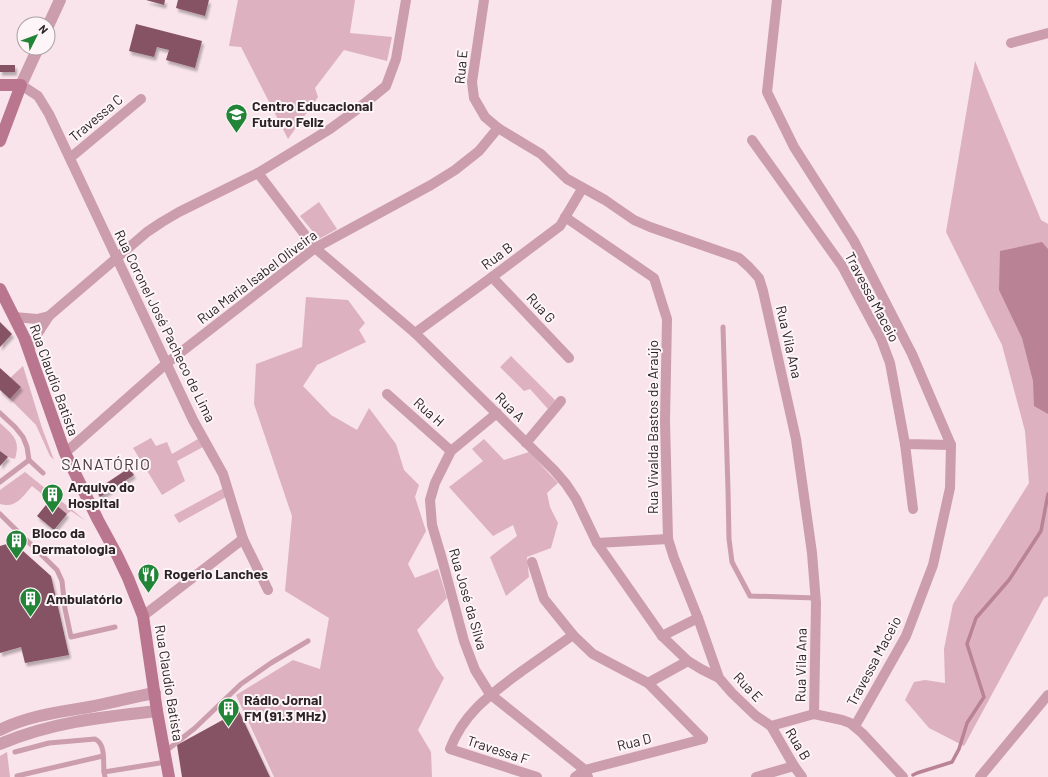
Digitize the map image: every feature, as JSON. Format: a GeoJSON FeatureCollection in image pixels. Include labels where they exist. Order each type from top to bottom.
{"type":"FeatureCollection","features":[{"type":"Feature","properties":{"kind":"main road"},"geometry":{"type":"LineString","coordinates":[[0,85],[21,85],[0,141]]}},
{"type":"Feature","properties":{"kind":"main road","name":"Rua Claudio Batista"},"geometry":{"type":"LineString","coordinates":[[0,289],[24,337],[65,453],[117,555],[143,616],[154,693],[169,777]]}},
{"type":"Feature","properties":{"kind":"street"},"geometry":{"type":"LineString","coordinates":[[53,16],[60,0]]}},
{"type":"Feature","properties":{"kind":"street"},"geometry":{"type":"LineString","coordinates":[[29,351],[36,336],[49,316],[116,258],[162,222],[215,194],[258,174],[330,129],[386,86],[396,59],[406,0]]}},
{"type":"Feature","properties":{"kind":"street","name":"Rua E"},"geometry":{"type":"LineString","coordinates":[[484,0],[472,89],[474,98],[485,117],[498,128]]}},
{"type":"Feature","properties":{"kind":"street","name":"Travessa Maceio"},"geometry":{"type":"LineString","coordinates":[[777,0],[767,92],[794,147],[854,241],[912,354],[951,445],[950,488],[933,565],[906,636],[855,726]]}},
{"type":"Feature","properties":{"kind":"street"},"geometry":{"type":"LineString","coordinates":[[1011,43],[1048,33]]}},
{"type":"Feature","properties":{"kind":"street"},"geometry":{"type":"LineString","coordinates":[[21,85],[34,56]]}},
{"type":"Feature","properties":{"kind":"street","name":"Rua Coronel José Pacheco de Lima"},"geometry":{"type":"LineString","coordinates":[[21,85],[34,93],[42,101],[70,158],[193,420],[223,474],[243,539],[268,590]]}},
{"type":"Feature","properties":{"kind":"street","name":"Travessa C"},"geometry":{"type":"LineString","coordinates":[[70,158],[141,99]]}},
{"type":"Feature","properties":{"kind":"street","name":"Rua Vila Ana"},"geometry":{"type":"LineString","coordinates":[[498,128],[541,154],[561,174],[582,188],[605,200],[634,220],[734,256],[749,267],[759,278],[796,439],[812,553],[816,598],[814,714]]}},
{"type":"Feature","properties":{"kind":"street","name":"Rua Maria Isabel Oliveira"},"geometry":{"type":"LineString","coordinates":[[65,453],[167,363],[315,248],[450,174],[479,152],[498,128]]}},
{"type":"Feature","properties":{"kind":"street","name":"Travessa Maceio"},"geometry":{"type":"LineString","coordinates":[[752,140],[842,266],[881,339],[890,363],[905,444],[913,509]]}},
{"type":"Feature","properties":{"kind":"street","name":"Rua A"},"geometry":{"type":"LineString","coordinates":[[258,174],[315,248],[415,333],[554,470],[576,499],[597,543],[662,636],[688,661],[719,678]]}},
{"type":"Feature","properties":{"kind":"street","name":"Rua B"},"geometry":{"type":"LineString","coordinates":[[415,333],[560,226],[582,188]]}},
{"type":"Feature","properties":{"kind":"street","name":"Rua Vivalda Bastos de Araújo"},"geometry":{"type":"LineString","coordinates":[[565,217],[654,278],[667,319],[665,421],[668,539],[719,678]]}},
{"type":"Feature","properties":{"kind":"street","name":"Rua G"},"geometry":{"type":"LineString","coordinates":[[492,277],[569,358]]}},
{"type":"Feature","properties":{"kind":"street"},"geometry":{"type":"LineString","coordinates":[[14,317],[37,319],[49,316]]}},
{"type":"Feature","properties":{"kind":"street","name":"Rua H"},"geometry":{"type":"LineString","coordinates":[[387,394],[451,451]]}},
{"type":"Feature","properties":{"kind":"street"},"geometry":{"type":"LineString","coordinates":[[526,442],[561,401]]}},
{"type":"Feature","properties":{"kind":"street","name":"Rua José da Silva"},"geometry":{"type":"LineString","coordinates":[[497,414],[451,451],[432,490],[430,500],[432,525],[470,657],[480,680],[490,694],[587,773]]}},
{"type":"Feature","properties":{"kind":"street"},"geometry":{"type":"LineString","coordinates":[[905,444],[951,445]]}},
{"type":"Feature","properties":{"kind":"street"},"geometry":{"type":"LineString","coordinates":[[143,616],[243,539]]}},
{"type":"Feature","properties":{"kind":"street"},"geometry":{"type":"LineString","coordinates":[[597,543],[668,539]]}},
{"type":"Feature","properties":{"kind":"street"},"geometry":{"type":"LineString","coordinates":[[532,562],[544,599],[573,635],[593,654],[648,684],[688,661]]}},
{"type":"Feature","properties":{"kind":"street"},"geometry":{"type":"LineString","coordinates":[[662,636],[698,618]]}},
{"type":"Feature","properties":{"kind":"street"},"geometry":{"type":"LineString","coordinates":[[490,694],[573,635]]}},
{"type":"Feature","properties":{"kind":"street","name":"Rua E"},"geometry":{"type":"LineString","coordinates":[[719,678],[756,716],[771,726]]}},
{"type":"Feature","properties":{"kind":"street","name":"Rua D"},"geometry":{"type":"LineString","coordinates":[[575,777],[703,739],[648,684]]}},
{"type":"Feature","properties":{"kind":"street"},"geometry":{"type":"LineString","coordinates":[[0,730],[20,721],[41,715],[106,704],[154,693]]}},
{"type":"Feature","properties":{"kind":"street","name":"Travessa F"},"geometry":{"type":"LineString","coordinates":[[490,694],[466,720],[455,736],[450,749],[537,777]]}},
{"type":"Feature","properties":{"kind":"street"},"geometry":{"type":"LineString","coordinates":[[980,777],[1046,700]]}},
{"type":"Feature","properties":{"kind":"street"},"geometry":{"type":"LineString","coordinates":[[0,744],[47,727],[65,723],[157,711]]}},
{"type":"Feature","properties":{"kind":"street"},"geometry":{"type":"LineString","coordinates":[[771,726],[814,714],[842,720],[855,726],[872,742],[899,776]]}},
{"type":"Feature","properties":{"kind":"street","name":"Rua B"},"geometry":{"type":"LineString","coordinates":[[771,726],[802,777]]}},
{"type":"Feature","properties":{"kind":"street"},"geometry":{"type":"LineString","coordinates":[[756,777],[794,766]]}},
{"type":"Feature","properties":{"kind":"lane"},"geometry":{"type":"LineString","coordinates":[[723,327],[729,539],[732,562],[750,596],[816,598]]}},
{"type":"Feature","properties":{"kind":"lane"},"geometry":{"type":"LineString","coordinates":[[0,413],[23,437],[27,447],[29,460],[43,473]]}},
{"type":"Feature","properties":{"kind":"lane"},"geometry":{"type":"LineString","coordinates":[[0,482],[29,460]]}},
{"type":"Feature","properties":{"kind":"lane"},"geometry":{"type":"LineString","coordinates":[[0,514],[57,570],[62,581],[65,609],[71,637],[115,627]]}},
{"type":"Feature","properties":{"kind":"lane"},"geometry":{"type":"LineString","coordinates":[[15,752],[49,743],[93,738],[98,740],[102,746],[105,775],[166,757],[194,728],[241,684],[308,640]]}},
{"type":"Feature","properties":{"kind":"lane"},"geometry":{"type":"LineString","coordinates":[[17,776],[103,756]]}},
{"type":"Feature","properties":{"kind":"shaded area"},"geometry":{"type":"Polygon","coordinates":[[[238,0],[355,0],[350,33],[392,37],[387,61],[344,50],[315,88],[318,97],[288,139],[241,47],[229,46],[238,0]]]}},
{"type":"Feature","properties":{"kind":"shaded area"},"geometry":{"type":"Polygon","coordinates":[[[975,61],[1041,220],[1048,224],[1048,596],[1044,598],[964,746],[929,728],[905,700],[914,682],[925,680],[945,683],[944,649],[953,604],[1029,483],[1025,431],[1002,345],[946,232],[975,61]]]}},
{"type":"Feature","properties":{"kind":"shaded area"},"geometry":{"type":"Polygon","coordinates":[[[319,202],[337,229],[319,239],[300,216],[319,202]]]}},
{"type":"Feature","properties":{"kind":"shaded area"},"geometry":{"type":"Polygon","coordinates":[[[1042,242],[1048,249],[1048,414],[1034,406],[1033,381],[1022,338],[999,290],[1000,251],[1042,242]]]}},
{"type":"Feature","properties":{"kind":"shaded area"},"geometry":{"type":"Polygon","coordinates":[[[306,297],[348,300],[365,323],[359,330],[366,342],[317,365],[303,386],[331,415],[357,430],[369,408],[396,444],[404,470],[419,485],[415,497],[426,531],[408,564],[415,578],[438,569],[447,598],[417,630],[436,667],[444,678],[418,730],[431,752],[432,777],[274,777],[236,695],[293,660],[320,669],[329,618],[285,591],[292,516],[254,404],[256,364],[302,347],[306,297]]]}},
{"type":"Feature","properties":{"kind":"shaded area"},"geometry":{"type":"Polygon","coordinates":[[[511,356],[555,400],[548,409],[530,389],[524,391],[500,367],[511,356]]]}},
{"type":"Feature","properties":{"kind":"shaded area"},"geometry":{"type":"Polygon","coordinates":[[[23,366],[42,428],[54,460],[50,456],[36,425],[10,399],[21,387],[10,378],[23,366]]]}},
{"type":"Feature","properties":{"kind":"shaded area"},"geometry":{"type":"Polygon","coordinates":[[[0,423],[15,438],[17,452],[15,459],[8,457],[0,451],[0,423]]]}},
{"type":"Feature","properties":{"kind":"shaded area"},"geometry":{"type":"Polygon","coordinates":[[[151,438],[156,446],[167,442],[172,454],[198,439],[203,447],[177,461],[185,481],[162,495],[133,448],[151,438]]]}},
{"type":"Feature","properties":{"kind":"shaded area"},"geometry":{"type":"Polygon","coordinates":[[[484,439],[504,460],[529,452],[558,483],[547,493],[550,507],[558,523],[551,548],[527,557],[529,577],[506,596],[490,557],[517,536],[513,525],[493,536],[449,487],[483,461],[472,449],[484,439]]]}},
{"type":"Feature","properties":{"kind":"shaded area"},"geometry":{"type":"Polygon","coordinates":[[[25,472],[86,521],[71,511],[67,514],[32,486],[19,501],[10,505],[0,504],[0,490],[25,472]]]}},
{"type":"Feature","properties":{"kind":"shaded area"},"geometry":{"type":"Polygon","coordinates":[[[224,488],[226,497],[179,523],[174,515],[224,488]]]}},
{"type":"Feature","properties":{"kind":"shaded area"},"geometry":{"type":"Polygon","coordinates":[[[7,752],[10,777],[0,777],[0,756],[7,752]]]}},
{"type":"Feature","properties":{"kind":"building"},"geometry":{"type":"Polygon","coordinates":[[[146,0],[165,0],[164,5],[146,0]]]}},
{"type":"Feature","properties":{"kind":"building"},"geometry":{"type":"Polygon","coordinates":[[[178,0],[209,0],[205,16],[176,8],[178,0]]]}},
{"type":"Feature","properties":{"kind":"building"},"geometry":{"type":"Polygon","coordinates":[[[136,24],[202,41],[195,68],[166,60],[169,50],[157,47],[154,57],[129,51],[136,24]]]}},
{"type":"Feature","properties":{"kind":"building"},"geometry":{"type":"Polygon","coordinates":[[[0,65],[15,65],[15,72],[0,72],[0,65]]]}},
{"type":"Feature","properties":{"kind":"building"},"geometry":{"type":"Polygon","coordinates":[[[0,322],[12,334],[0,347],[0,322]]]}},
{"type":"Feature","properties":{"kind":"building"},"geometry":{"type":"Polygon","coordinates":[[[0,368],[21,387],[10,399],[0,390],[0,368]]]}},
{"type":"Feature","properties":{"kind":"building"},"geometry":{"type":"Polygon","coordinates":[[[0,451],[8,457],[0,466],[0,451]]]}},
{"type":"Feature","properties":{"kind":"building"},"geometry":{"type":"Polygon","coordinates":[[[129,468],[134,475],[100,497],[96,490],[129,468]]]}},
{"type":"Feature","properties":{"kind":"building","name":"Arquivo do Hospital"},"geometry":{"type":"Polygon","coordinates":[[[50,500],[67,514],[54,530],[37,516],[50,500]]]}},
{"type":"Feature","properties":{"kind":"building","name":"Ambulatório"},"geometry":{"type":"Polygon","coordinates":[[[13,542],[51,576],[69,655],[25,663],[21,647],[0,653],[0,546],[13,542]]]}},
{"type":"Feature","properties":{"kind":"building","name":"Rádio Jornal FM (91.3 MHz)"},"geometry":{"type":"Polygon","coordinates":[[[239,711],[270,777],[182,777],[177,745],[239,711]]]}},
{"type":"Feature","properties":{"kind":"waterway"},"geometry":{"type":"LineString","coordinates":[[913,775],[952,762],[959,749],[967,723],[984,697],[967,644],[976,618],[1009,580],[1041,531],[1048,494]]}},
{"type":"Feature","properties":{"kind":"place","name":"Centro Educacional Futuro Feliz"},"geometry":{"type":"Point","coordinates":[236,134]}},
{"type":"Feature","properties":{"kind":"place","name":"Arquivo do Hospital"},"geometry":{"type":"Point","coordinates":[52,514]}},
{"type":"Feature","properties":{"kind":"place","name":"Bloco da Dermatologia"},"geometry":{"type":"Point","coordinates":[17,560]}},
{"type":"Feature","properties":{"kind":"place","name":"Rogerio Lanches"},"geometry":{"type":"Point","coordinates":[148,594]}},
{"type":"Feature","properties":{"kind":"place","name":"Ambulatório"},"geometry":{"type":"Point","coordinates":[30,618]}},
{"type":"Feature","properties":{"kind":"place","name":"Rádio Jornal FM (91.3 MHz)"},"geometry":{"type":"Point","coordinates":[228,728]}},
{"type":"Feature","properties":{"kind":"district","name":"SANATÓRIO"},"geometry":{"type":"Point","coordinates":[106,464]}}]}
